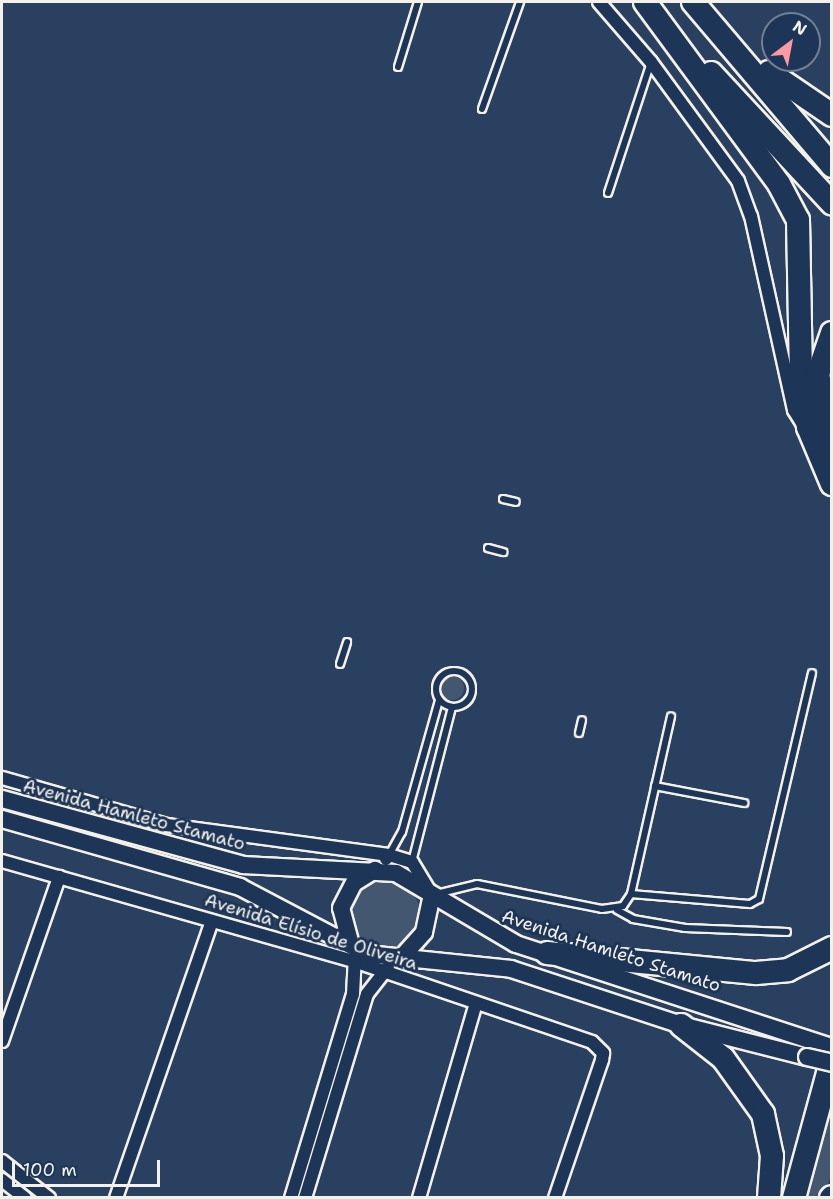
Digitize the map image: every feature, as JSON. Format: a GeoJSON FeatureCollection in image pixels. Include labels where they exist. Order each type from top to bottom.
{"type":"FeatureCollection","features":[{"type":"Feature","properties":{"kind":"highway"},"geometry":{"type":"LineString","coordinates":[[645,2],[831,203]]}},
{"type":"Feature","properties":{"kind":"highway"},"geometry":{"type":"LineString","coordinates":[[645,2],[779,184],[798,220],[801,380],[808,427],[831,484]]}},
{"type":"Feature","properties":{"kind":"highway"},"geometry":{"type":"LineString","coordinates":[[694,2],[782,85],[831,115]]}},
{"type":"Feature","properties":{"kind":"highway"},"geometry":{"type":"LineString","coordinates":[[694,2],[831,166]]}},
{"type":"Feature","properties":{"kind":"highway"},"geometry":{"type":"LineString","coordinates":[[831,333],[818,374],[831,442]]}},
{"type":"Feature","properties":{"kind":"highway"},"geometry":{"type":"LineString","coordinates":[[547,954],[756,973],[788,970],[831,948]]}},
{"type":"Feature","properties":{"kind":"highway"},"geometry":{"type":"LineString","coordinates":[[681,1024],[731,1066],[763,1114],[772,1156],[769,1197]]}},
{"type":"Feature","properties":{"kind":"highway"},"geometry":{"type":"LineString","coordinates":[[794,1197],[831,1058]]}},
{"type":"Feature","properties":{"kind":"main road","name":"Avenida Hamleto Stamato"},"geometry":{"type":"LineString","coordinates":[[2,799],[243,866],[375,870],[411,879],[484,930],[547,954],[689,997],[809,1049],[831,1063]]}},
{"type":"Feature","properties":{"kind":"main road","name":"Avenida Hamleto Stamato"},"geometry":{"type":"LineString","coordinates":[[2,819],[240,887],[352,945],[400,959],[477,962],[511,969],[681,1024],[809,1049],[831,1047]]}},
{"type":"Feature","properties":{"kind":"main road"},"geometry":{"type":"LineString","coordinates":[[352,945],[340,921],[341,908],[354,883],[375,870]]}},
{"type":"Feature","properties":{"kind":"main road"},"geometry":{"type":"LineString","coordinates":[[400,959],[424,932],[432,895]]}},
{"type":"Feature","properties":{"kind":"main road"},"geometry":{"type":"LineString","coordinates":[[681,1024],[689,997]]}},
{"type":"Feature","properties":{"kind":"street"},"geometry":{"type":"LineString","coordinates":[[599,2],[651,62],[738,181],[751,216],[794,410],[808,427]]}},
{"type":"Feature","properties":{"kind":"street"},"geometry":{"type":"LineString","coordinates":[[2,778],[167,825],[389,855],[412,862],[432,895]]}},
{"type":"Feature","properties":{"kind":"street"},"geometry":{"type":"LineString","coordinates":[[375,870],[389,855]]}},
{"type":"Feature","properties":{"kind":"street","name":"Avenida Elísio de Oliveira"},"geometry":{"type":"LineString","coordinates":[[2,861],[357,962],[592,1042],[603,1053],[555,1197]]}},
{"type":"Feature","properties":{"kind":"street"},"geometry":{"type":"LineString","coordinates":[[2,1041],[59,877]]}},
{"type":"Feature","properties":{"kind":"street"},"geometry":{"type":"LineString","coordinates":[[116,1197],[212,921]]}},
{"type":"Feature","properties":{"kind":"street"},"geometry":{"type":"LineString","coordinates":[[291,1197],[327,1080],[357,962],[352,945]]}},
{"type":"Feature","properties":{"kind":"street"},"geometry":{"type":"LineString","coordinates":[[305,1197],[367,994],[382,971],[400,959]]}},
{"type":"Feature","properties":{"kind":"street"},"geometry":{"type":"LineString","coordinates":[[419,1197],[476,1003]]}},
{"type":"Feature","properties":{"kind":"street"},"geometry":{"type":"LineString","coordinates":[[327,1080],[340,1083]]}},
{"type":"Feature","properties":{"kind":"street"},"geometry":{"type":"LineString","coordinates":[[2,1161],[49,1197]]}},
{"type":"Feature","properties":{"kind":"street"},"geometry":{"type":"LineString","coordinates":[[14,1170],[6,1188],[25,1197]]}},
{"type":"Feature","properties":{"kind":"lane"},"geometry":{"type":"LineString","coordinates":[[398,67],[418,2]]}},
{"type":"Feature","properties":{"kind":"lane"},"geometry":{"type":"LineString","coordinates":[[482,109],[520,2]]}},
{"type":"Feature","properties":{"kind":"lane"},"geometry":{"type":"LineString","coordinates":[[608,193],[651,62]]}},
{"type":"Feature","properties":{"kind":"lane"},"geometry":{"type":"LineString","coordinates":[[503,499],[516,502]]}},
{"type":"Feature","properties":{"kind":"lane"},"geometry":{"type":"LineString","coordinates":[[488,548],[503,552]]}},
{"type":"Feature","properties":{"kind":"lane"},"geometry":{"type":"LineString","coordinates":[[340,664],[347,642]]}},
{"type":"Feature","properties":{"kind":"lane"},"geometry":{"type":"LineString","coordinates":[[631,894],[750,904],[759,898],[812,673]]}},
{"type":"Feature","properties":{"kind":"lane"},"geometry":{"type":"LineString","coordinates":[[389,855],[402,832],[439,700],[436,686],[442,675],[465,675],[472,686],[470,698],[452,707],[412,862]]}},
{"type":"Feature","properties":{"kind":"lane"},"geometry":{"type":"LineString","coordinates":[[439,700],[452,707]]}},
{"type":"Feature","properties":{"kind":"lane"},"geometry":{"type":"LineString","coordinates":[[616,910],[631,894],[671,716]]}},
{"type":"Feature","properties":{"kind":"lane"},"geometry":{"type":"LineString","coordinates":[[579,733],[582,720]]}},
{"type":"Feature","properties":{"kind":"lane"},"geometry":{"type":"LineString","coordinates":[[655,786],[744,804]]}},
{"type":"Feature","properties":{"kind":"lane"},"geometry":{"type":"LineString","coordinates":[[432,895],[477,884],[506,886],[616,910],[633,919],[685,928],[787,932]]}},
{"type":"Feature","properties":{"kind":"shaded area"},"geometry":{"type":"Polygon","coordinates":[[[452,676],[461,679],[464,688],[461,697],[452,700],[443,697],[440,688],[443,679],[452,676]]]}},
{"type":"Feature","properties":{"kind":"shaded area"},"geometry":{"type":"Polygon","coordinates":[[[391,879],[410,889],[418,901],[420,915],[418,929],[410,941],[398,949],[377,951],[358,941],[350,929],[348,908],[358,889],[370,881],[391,879]]]}},
{"type":"Feature","properties":{"kind":"shaded area"},"geometry":{"type":"Polygon","coordinates":[[[831,1093],[831,1173],[825,1197],[803,1198],[831,1093]]]}}]}
